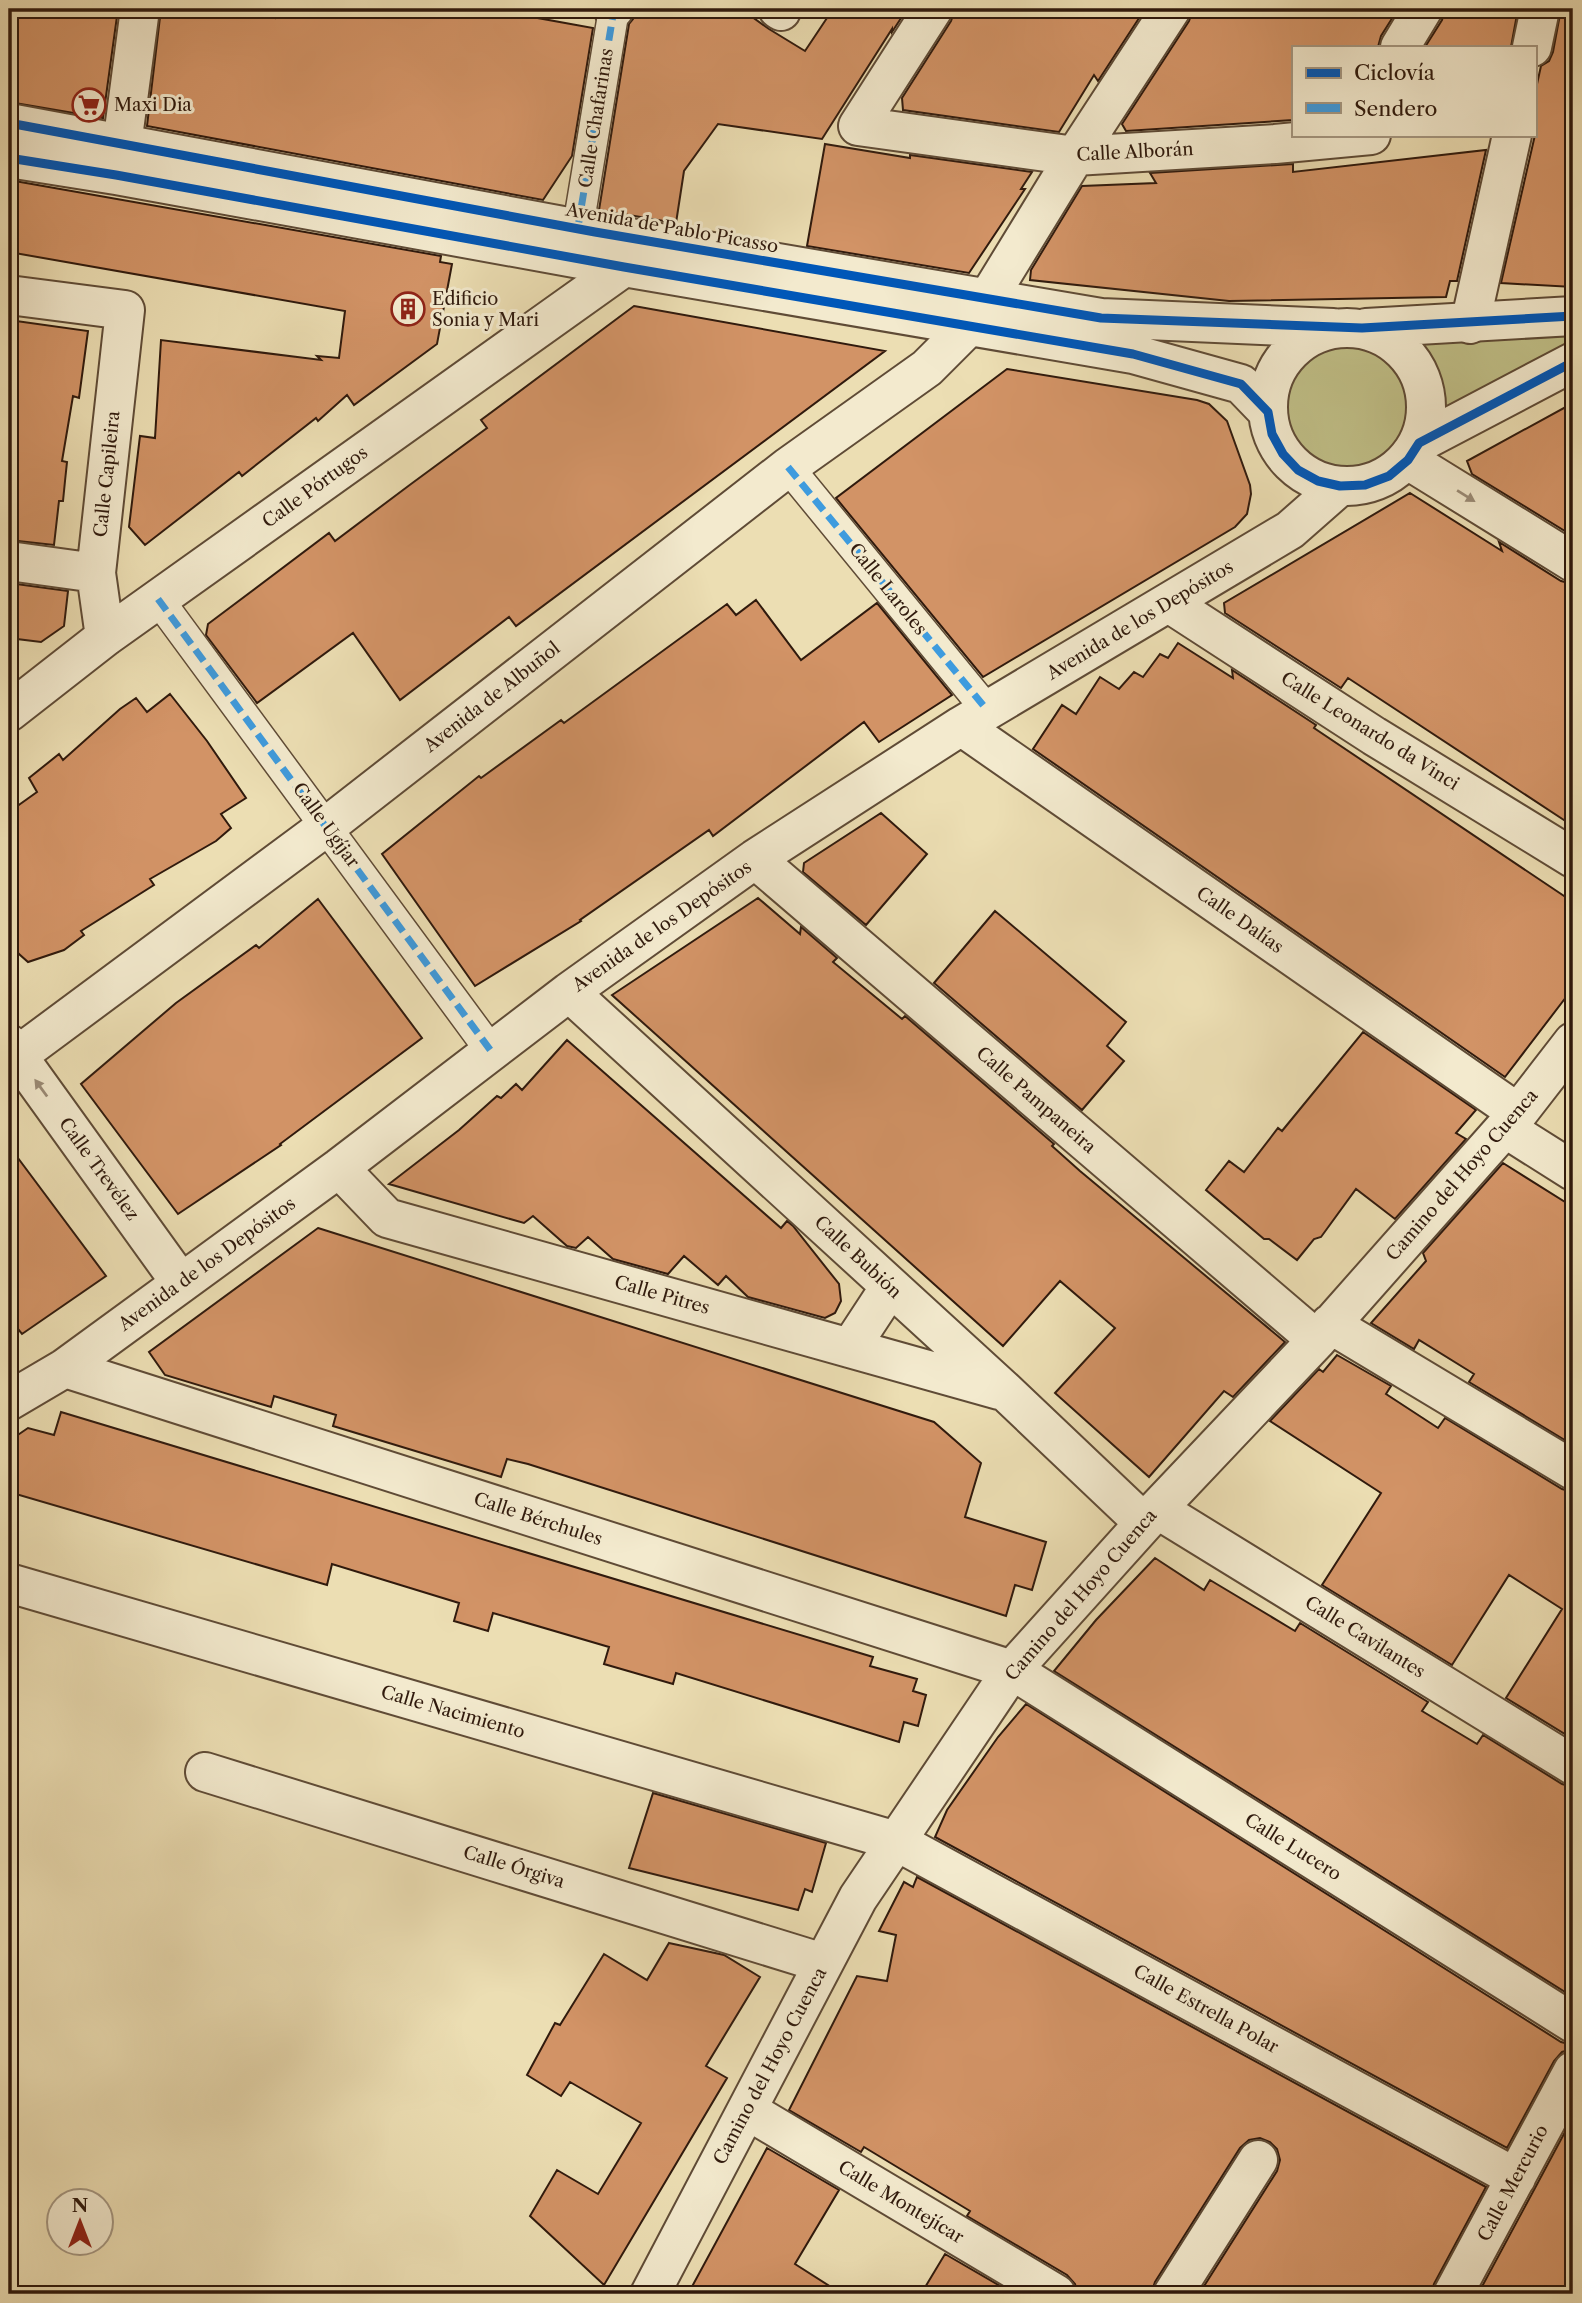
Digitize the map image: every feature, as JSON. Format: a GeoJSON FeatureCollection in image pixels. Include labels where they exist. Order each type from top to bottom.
{"type":"FeatureCollection","features":[{"type":"Feature","properties":{"kind":"street"},"geometry":{"type":"LineString","coordinates":[[122,145],[140,9]]}},
{"type":"Feature","properties":{"kind":"street","name":"Calle Chafarinas"},"geometry":{"type":"LineString","coordinates":[[578,227],[614,9]]}},
{"type":"Feature","properties":{"kind":"street","name":"Calle Alborán"},"geometry":{"type":"LineString","coordinates":[[933,9],[858,125],[1075,156],[1275,144],[1354,136]]}},
{"type":"Feature","properties":{"kind":"street","name":"Avenida de Albuñol"},"geometry":{"type":"LineString","coordinates":[[12,1054],[327,826],[788,467],[927,368],[979,312],[1075,156],[1171,9]]}},
{"type":"Feature","properties":{"kind":"street"},"geometry":{"type":"LineString","coordinates":[[1401,46],[1423,9]]}},
{"type":"Feature","properties":{"kind":"street"},"geometry":{"type":"LineString","coordinates":[[1532,46],[1540,9]]}},
{"type":"Feature","properties":{"kind":"street","name":"Avenida de Pablo Picasso"},"geometry":{"type":"LineString","coordinates":[[9,123],[578,227],[979,312],[1241,384],[1268,412]]}},
{"type":"Feature","properties":{"kind":"street"},"geometry":{"type":"LineString","coordinates":[[1471,324],[1512,136]]}},
{"type":"Feature","properties":{"kind":"street","name":"Avenida de Pablo Picasso"},"geometry":{"type":"LineString","coordinates":[[9,158],[624,267],[979,312],[1348,328],[1471,324],[1573,316]]}},
{"type":"Feature","properties":{"kind":"street","name":"Calle Pórtugos"},"geometry":{"type":"LineString","coordinates":[[9,712],[158,599],[624,267]]}},
{"type":"Feature","properties":{"kind":"street","name":"Calle Capileira"},"geometry":{"type":"LineString","coordinates":[[9,295],[125,310],[96,573],[105,638]]}},
{"type":"Feature","properties":{"kind":"street"},"geometry":{"type":"LineString","coordinates":[[1413,451],[1426,423],[1427,402],[1423,382],[1414,363],[1400,347],[1382,335],[1348,328],[1311,336],[1292,349],[1278,368],[1270,389],[1268,412],[1272,435],[1283,454],[1298,470],[1318,481],[1340,486],[1365,485],[1388,476],[1413,451],[1573,362]]}},
{"type":"Feature","properties":{"kind":"street"},"geometry":{"type":"LineString","coordinates":[[1413,451],[1573,562]]}},
{"type":"Feature","properties":{"kind":"street","name":"Calle Laroles"},"geometry":{"type":"LineString","coordinates":[[788,467],[974,718]]}},
{"type":"Feature","properties":{"kind":"street","name":"Avenida de los Depósitos"},"geometry":{"type":"LineString","coordinates":[[9,1401],[65,1368],[338,1168],[569,992],[755,859],[974,718],[1290,530],[1340,486]]}},
{"type":"Feature","properties":{"kind":"street"},"geometry":{"type":"LineString","coordinates":[[9,561],[96,573]]}},
{"type":"Feature","properties":{"kind":"street","name":"Calle Ugíjar"},"geometry":{"type":"LineString","coordinates":[[158,599],[491,1051]]}},
{"type":"Feature","properties":{"kind":"street","name":"Calle Leonardo da Vinci"},"geometry":{"type":"LineString","coordinates":[[1169,603],[1374,736],[1573,858]]}},
{"type":"Feature","properties":{"kind":"street","name":"Calle Dalías"},"geometry":{"type":"LineString","coordinates":[[974,718],[1511,1120],[1573,1171]]}},
{"type":"Feature","properties":{"kind":"street","name":"Calle Pampaneira"},"geometry":{"type":"LineString","coordinates":[[755,859],[1323,1332],[1573,1470]]}},
{"type":"Feature","properties":{"kind":"street","name":"Calle Bubión"},"geometry":{"type":"LineString","coordinates":[[569,992],[1005,1391],[1151,1516]]}},
{"type":"Feature","properties":{"kind":"street","name":"Camino del Hoyo Cuenca"},"geometry":{"type":"LineString","coordinates":[[650,2294],[858,1898],[1012,1670],[1323,1332],[1511,1120],[1573,1042]]}},
{"type":"Feature","properties":{"kind":"street","name":"Calle Trevélez"},"geometry":{"type":"LineString","coordinates":[[12,1054],[181,1283]]}},
{"type":"Feature","properties":{"kind":"street","name":"Calle Pitres"},"geometry":{"type":"LineString","coordinates":[[338,1168],[387,1218],[1005,1391]]}},
{"type":"Feature","properties":{"kind":"street"},"geometry":{"type":"LineString","coordinates":[[850,1348],[890,1287]]}},
{"type":"Feature","properties":{"kind":"street","name":"Calle Bérchules"},"geometry":{"type":"LineString","coordinates":[[65,1368],[1012,1670]]}},
{"type":"Feature","properties":{"kind":"street","name":"Calle Cavilantes"},"geometry":{"type":"LineString","coordinates":[[1151,1516],[1573,1765]]}},
{"type":"Feature","properties":{"kind":"street","name":"Calle Nacimiento"},"geometry":{"type":"LineString","coordinates":[[9,1583],[896,1841]]}},
{"type":"Feature","properties":{"kind":"street","name":"Calle Lucero"},"geometry":{"type":"LineString","coordinates":[[1012,1670],[1573,2023]]}},
{"type":"Feature","properties":{"kind":"street","name":"Calle Órgiva"},"geometry":{"type":"LineString","coordinates":[[205,1772],[823,1963]]}},
{"type":"Feature","properties":{"kind":"street","name":"Calle Estrella Polar"},"geometry":{"type":"LineString","coordinates":[[896,1841],[1516,2178]]}},
{"type":"Feature","properties":{"kind":"street","name":"Calle Mercurio"},"geometry":{"type":"LineString","coordinates":[[1453,2294],[1573,2071]]}},
{"type":"Feature","properties":{"kind":"street","name":"Calle Montejícar"},"geometry":{"type":"LineString","coordinates":[[747,2110],[1056,2294]]}},
{"type":"Feature","properties":{"kind":"street"},"geometry":{"type":"LineString","coordinates":[[1173,2294],[1258,2160]]}},
{"type":"Feature","properties":{"kind":"shaded area"},"geometry":{"type":"Polygon","coordinates":[[[1573,331],[1573,353],[1437,430],[1440,403],[1436,380],[1427,360],[1409,339],[1573,331]]]}},
{"type":"Feature","properties":{"kind":"shaded area"},"geometry":{"type":"Polygon","coordinates":[[[1348,339],[1373,344],[1395,358],[1409,380],[1414,405],[1409,430],[1395,452],[1373,466],[1348,471],[1323,466],[1301,452],[1287,430],[1282,405],[1287,380],[1301,358],[1323,344],[1348,339]]]}},
{"type":"Feature","properties":{"kind":"building"},"geometry":{"type":"Polygon","coordinates":[[[9,9],[118,9],[103,118],[9,102],[9,9]]]}},
{"type":"Feature","properties":{"kind":"building"},"geometry":{"type":"Polygon","coordinates":[[[161,9],[225,9],[275,18],[277,9],[488,9],[593,28],[572,156],[543,200],[147,126],[161,9]]]}},
{"type":"Feature","properties":{"kind":"building"},"geometry":{"type":"Polygon","coordinates":[[[636,9],[741,9],[805,51],[833,9],[907,9],[822,139],[718,124],[684,171],[676,223],[599,210],[629,24],[636,9]]]}},
{"type":"Feature","properties":{"kind":"building"},"geometry":{"type":"Polygon","coordinates":[[[955,9],[1145,9],[1098,81],[1094,75],[1059,132],[903,110],[902,98],[951,21],[955,9]]]}},
{"type":"Feature","properties":{"kind":"building"},"geometry":{"type":"Polygon","coordinates":[[[1193,9],[1398,9],[1381,36],[1378,46],[1292,46],[1292,120],[1126,131],[1122,124],[1189,21],[1193,9]]]}},
{"type":"Feature","properties":{"kind":"building"},"geometry":{"type":"Polygon","coordinates":[[[1445,9],[1518,9],[1511,46],[1426,46],[1442,20],[1445,9]]]}},
{"type":"Feature","properties":{"kind":"building"},"geometry":{"type":"Polygon","coordinates":[[[1561,9],[1573,9],[1573,287],[1501,283],[1536,136],[1536,88],[1541,66],[1549,61],[1561,9]]]}},
{"type":"Feature","properties":{"kind":"building"},"geometry":{"type":"Polygon","coordinates":[[[825,144],[910,158],[910,155],[1032,172],[1021,189],[1025,189],[969,273],[807,246],[825,144]]]}},
{"type":"Feature","properties":{"kind":"building"},"geometry":{"type":"Polygon","coordinates":[[[1486,150],[1457,281],[1450,281],[1446,297],[1229,301],[1030,280],[1031,270],[1082,186],[1156,183],[1150,173],[1293,164],[1293,172],[1486,150]]]}},
{"type":"Feature","properties":{"kind":"building"},"geometry":{"type":"Polygon","coordinates":[[[9,180],[441,256],[440,262],[452,264],[437,344],[354,405],[347,395],[318,421],[316,418],[242,476],[239,472],[145,545],[129,527],[140,436],[155,438],[161,340],[321,360],[317,356],[339,358],[345,311],[9,252],[9,180]]]}},
{"type":"Feature","properties":{"kind":"building"},"geometry":{"type":"Polygon","coordinates":[[[634,306],[885,351],[516,626],[509,617],[400,700],[353,633],[257,703],[206,635],[208,624],[329,533],[335,541],[487,428],[481,420],[634,306]]]}},
{"type":"Feature","properties":{"kind":"building"},"geometry":{"type":"Polygon","coordinates":[[[9,320],[88,331],[79,398],[73,396],[62,461],[67,462],[54,545],[9,540],[9,320]]]}},
{"type":"Feature","properties":{"kind":"building"},"geometry":{"type":"Polygon","coordinates":[[[1007,369],[1209,404],[1227,421],[1251,494],[1247,514],[1235,527],[983,677],[836,498],[1007,369]]]}},
{"type":"Feature","properties":{"kind":"building"},"geometry":{"type":"Polygon","coordinates":[[[1573,403],[1573,536],[1472,474],[1467,461],[1573,403]]]}},
{"type":"Feature","properties":{"kind":"building"},"geometry":{"type":"Polygon","coordinates":[[[1410,493],[1502,551],[1499,542],[1561,581],[1573,584],[1573,826],[1348,678],[1341,688],[1225,613],[1224,603],[1410,493]]]}},
{"type":"Feature","properties":{"kind":"building"},"geometry":{"type":"Polygon","coordinates":[[[9,583],[68,591],[64,626],[41,642],[9,638],[9,583]]]}},
{"type":"Feature","properties":{"kind":"building"},"geometry":{"type":"Polygon","coordinates":[[[756,600],[801,660],[877,603],[952,695],[879,742],[864,722],[713,836],[709,830],[581,921],[475,986],[382,854],[479,776],[481,778],[561,720],[564,723],[727,604],[736,615],[756,600]]]}},
{"type":"Feature","properties":{"kind":"building"},"geometry":{"type":"Polygon","coordinates":[[[1178,643],[1233,678],[1232,670],[1316,725],[1314,728],[1573,902],[1573,988],[1505,1077],[1033,749],[1062,705],[1076,714],[1100,677],[1119,689],[1134,672],[1143,677],[1160,654],[1168,658],[1178,643]]]}},
{"type":"Feature","properties":{"kind":"building"},"geometry":{"type":"Polygon","coordinates":[[[170,694],[207,741],[246,798],[221,814],[231,828],[216,841],[150,879],[154,885],[81,931],[84,935],[64,950],[28,962],[9,940],[9,812],[37,792],[29,778],[59,754],[63,760],[120,709],[136,698],[147,712],[170,694]]]}},
{"type":"Feature","properties":{"kind":"building"},"geometry":{"type":"Polygon","coordinates":[[[881,813],[927,854],[866,925],[803,872],[804,863],[881,813]]]}},
{"type":"Feature","properties":{"kind":"building"},"geometry":{"type":"Polygon","coordinates":[[[758,898],[800,934],[801,927],[837,958],[833,962],[902,1019],[905,1016],[1054,1144],[1052,1146],[1080,1171],[1285,1342],[1233,1397],[1224,1391],[1149,1477],[1055,1393],[1115,1328],[1060,1281],[1003,1346],[612,995],[758,898]]]}},
{"type":"Feature","properties":{"kind":"building"},"geometry":{"type":"Polygon","coordinates":[[[318,899],[422,1038],[281,1145],[178,1214],[81,1084],[176,1003],[256,945],[259,948],[318,899]]]}},
{"type":"Feature","properties":{"kind":"building"},"geometry":{"type":"Polygon","coordinates":[[[995,911],[1126,1022],[1107,1046],[1124,1061],[1082,1110],[934,983],[995,911]]]}},
{"type":"Feature","properties":{"kind":"building"},"geometry":{"type":"Polygon","coordinates":[[[1363,1032],[1476,1110],[1456,1133],[1466,1139],[1395,1219],[1356,1189],[1321,1237],[1314,1239],[1297,1260],[1269,1239],[1264,1239],[1206,1190],[1229,1161],[1244,1172],[1278,1128],[1282,1131],[1363,1032]]]}},
{"type":"Feature","properties":{"kind":"building"},"geometry":{"type":"Polygon","coordinates":[[[567,1040],[781,1228],[787,1221],[793,1226],[839,1284],[841,1301],[835,1313],[825,1318],[748,1297],[726,1276],[718,1285],[684,1256],[668,1274],[613,1259],[588,1237],[576,1248],[567,1246],[533,1216],[524,1223],[389,1184],[459,1130],[497,1096],[501,1098],[516,1084],[522,1090],[567,1040]]]}},
{"type":"Feature","properties":{"kind":"building"},"geometry":{"type":"Polygon","coordinates":[[[9,1146],[106,1276],[22,1334],[9,1318],[9,1146]]]}},
{"type":"Feature","properties":{"kind":"building"},"geometry":{"type":"Polygon","coordinates":[[[1503,1163],[1573,1207],[1573,1445],[1469,1382],[1474,1374],[1419,1340],[1414,1349],[1371,1323],[1426,1261],[1423,1253],[1503,1163]]]}},
{"type":"Feature","properties":{"kind":"building"},"geometry":{"type":"Polygon","coordinates":[[[318,1228],[934,1422],[981,1463],[965,1517],[1046,1542],[1032,1590],[1015,1585],[1006,1616],[528,1464],[507,1459],[501,1477],[333,1426],[336,1415],[274,1396],[271,1407],[165,1375],[149,1352],[318,1228]]]}},
{"type":"Feature","properties":{"kind":"building"},"geometry":{"type":"Polygon","coordinates":[[[1337,1355],[1391,1386],[1386,1394],[1438,1428],[1445,1418],[1562,1489],[1573,1492],[1573,1739],[1506,1698],[1562,1609],[1509,1575],[1452,1665],[1322,1585],[1381,1493],[1270,1421],[1319,1369],[1323,1372],[1337,1355]]]}},
{"type":"Feature","properties":{"kind":"building"},"geometry":{"type":"Polygon","coordinates":[[[61,1412],[873,1657],[870,1666],[917,1679],[913,1691],[926,1695],[918,1726],[904,1722],[899,1742],[676,1673],[673,1684],[604,1664],[609,1647],[493,1613],[488,1631],[454,1621],[459,1603],[332,1564],[327,1585],[9,1492],[9,1441],[28,1428],[54,1435],[61,1412]]]}},
{"type":"Feature","properties":{"kind":"building"},"geometry":{"type":"Polygon","coordinates":[[[1155,1558],[1204,1590],[1210,1580],[1295,1631],[1300,1623],[1428,1702],[1422,1711],[1477,1744],[1483,1735],[1562,1784],[1573,1787],[1573,1997],[1054,1671],[1096,1620],[1155,1558]]]}},
{"type":"Feature","properties":{"kind":"building"},"geometry":{"type":"Polygon","coordinates":[[[1026,1704],[1561,2042],[1573,2045],[1573,2049],[1562,2052],[1554,2061],[1507,2148],[935,1837],[947,1810],[998,1737],[1026,1704]]]}},
{"type":"Feature","properties":{"kind":"building"},"geometry":{"type":"Polygon","coordinates":[[[653,1793],[826,1843],[812,1892],[805,1889],[798,1910],[629,1868],[653,1793]]]}},
{"type":"Feature","properties":{"kind":"building"},"geometry":{"type":"Polygon","coordinates":[[[917,1877],[1486,2187],[1431,2294],[1199,2294],[1277,2171],[1280,2160],[1277,2149],[1260,2138],[1249,2140],[1240,2148],[1155,2282],[1151,2294],[1078,2294],[1075,2284],[1067,2275],[967,2216],[970,2211],[864,2147],[861,2152],[789,2110],[857,1976],[887,1981],[896,1935],[879,1931],[904,1882],[913,1887],[917,1877]]]}},
{"type":"Feature","properties":{"kind":"building"},"geometry":{"type":"Polygon","coordinates":[[[669,1943],[724,1955],[760,1977],[706,2066],[727,2078],[604,2285],[530,2216],[557,2170],[598,2194],[641,2123],[570,2082],[561,2096],[527,2075],[555,2023],[560,2025],[604,1954],[647,1980],[669,1943]]]}},
{"type":"Feature","properties":{"kind":"building"},"geometry":{"type":"Polygon","coordinates":[[[1573,2117],[1573,2294],[1478,2294],[1535,2188],[1573,2117]]]}},
{"type":"Feature","properties":{"kind":"building"},"geometry":{"type":"Polygon","coordinates":[[[767,2148],[839,2190],[795,2264],[842,2294],[688,2294],[767,2148]]]}},
{"type":"Feature","properties":{"kind":"building"},"geometry":{"type":"Polygon","coordinates":[[[945,2254],[1014,2294],[921,2294],[945,2254]]]}},
{"type":"Feature","properties":{"kind":"marked path"},"geometry":{"type":"LineString","coordinates":[[578,227],[614,9]]}},
{"type":"Feature","properties":{"kind":"marked path"},"geometry":{"type":"LineString","coordinates":[[788,467],[987,710]]}},
{"type":"Feature","properties":{"kind":"marked path"},"geometry":{"type":"LineString","coordinates":[[158,599],[491,1051]]}},
{"type":"Feature","properties":{"kind":"cycle path"},"geometry":{"type":"LineString","coordinates":[[9,123],[595,232],[1101,318],[1362,328],[1573,316]]}},
{"type":"Feature","properties":{"kind":"cycle path"},"geometry":{"type":"LineString","coordinates":[[9,158],[1133,354],[1241,384],[1268,412],[1272,434],[1283,454],[1298,470],[1318,481],[1340,486],[1365,485],[1389,476],[1408,460],[1419,443],[1573,362]]}},
{"type":"Feature","properties":{"kind":"place","name":"Maxi Dia"},"geometry":{"type":"Point","coordinates":[89,105]}},
{"type":"Feature","properties":{"kind":"place","name":"Edificio Sonia y Mari"},"geometry":{"type":"Point","coordinates":[408,309]}}]}
